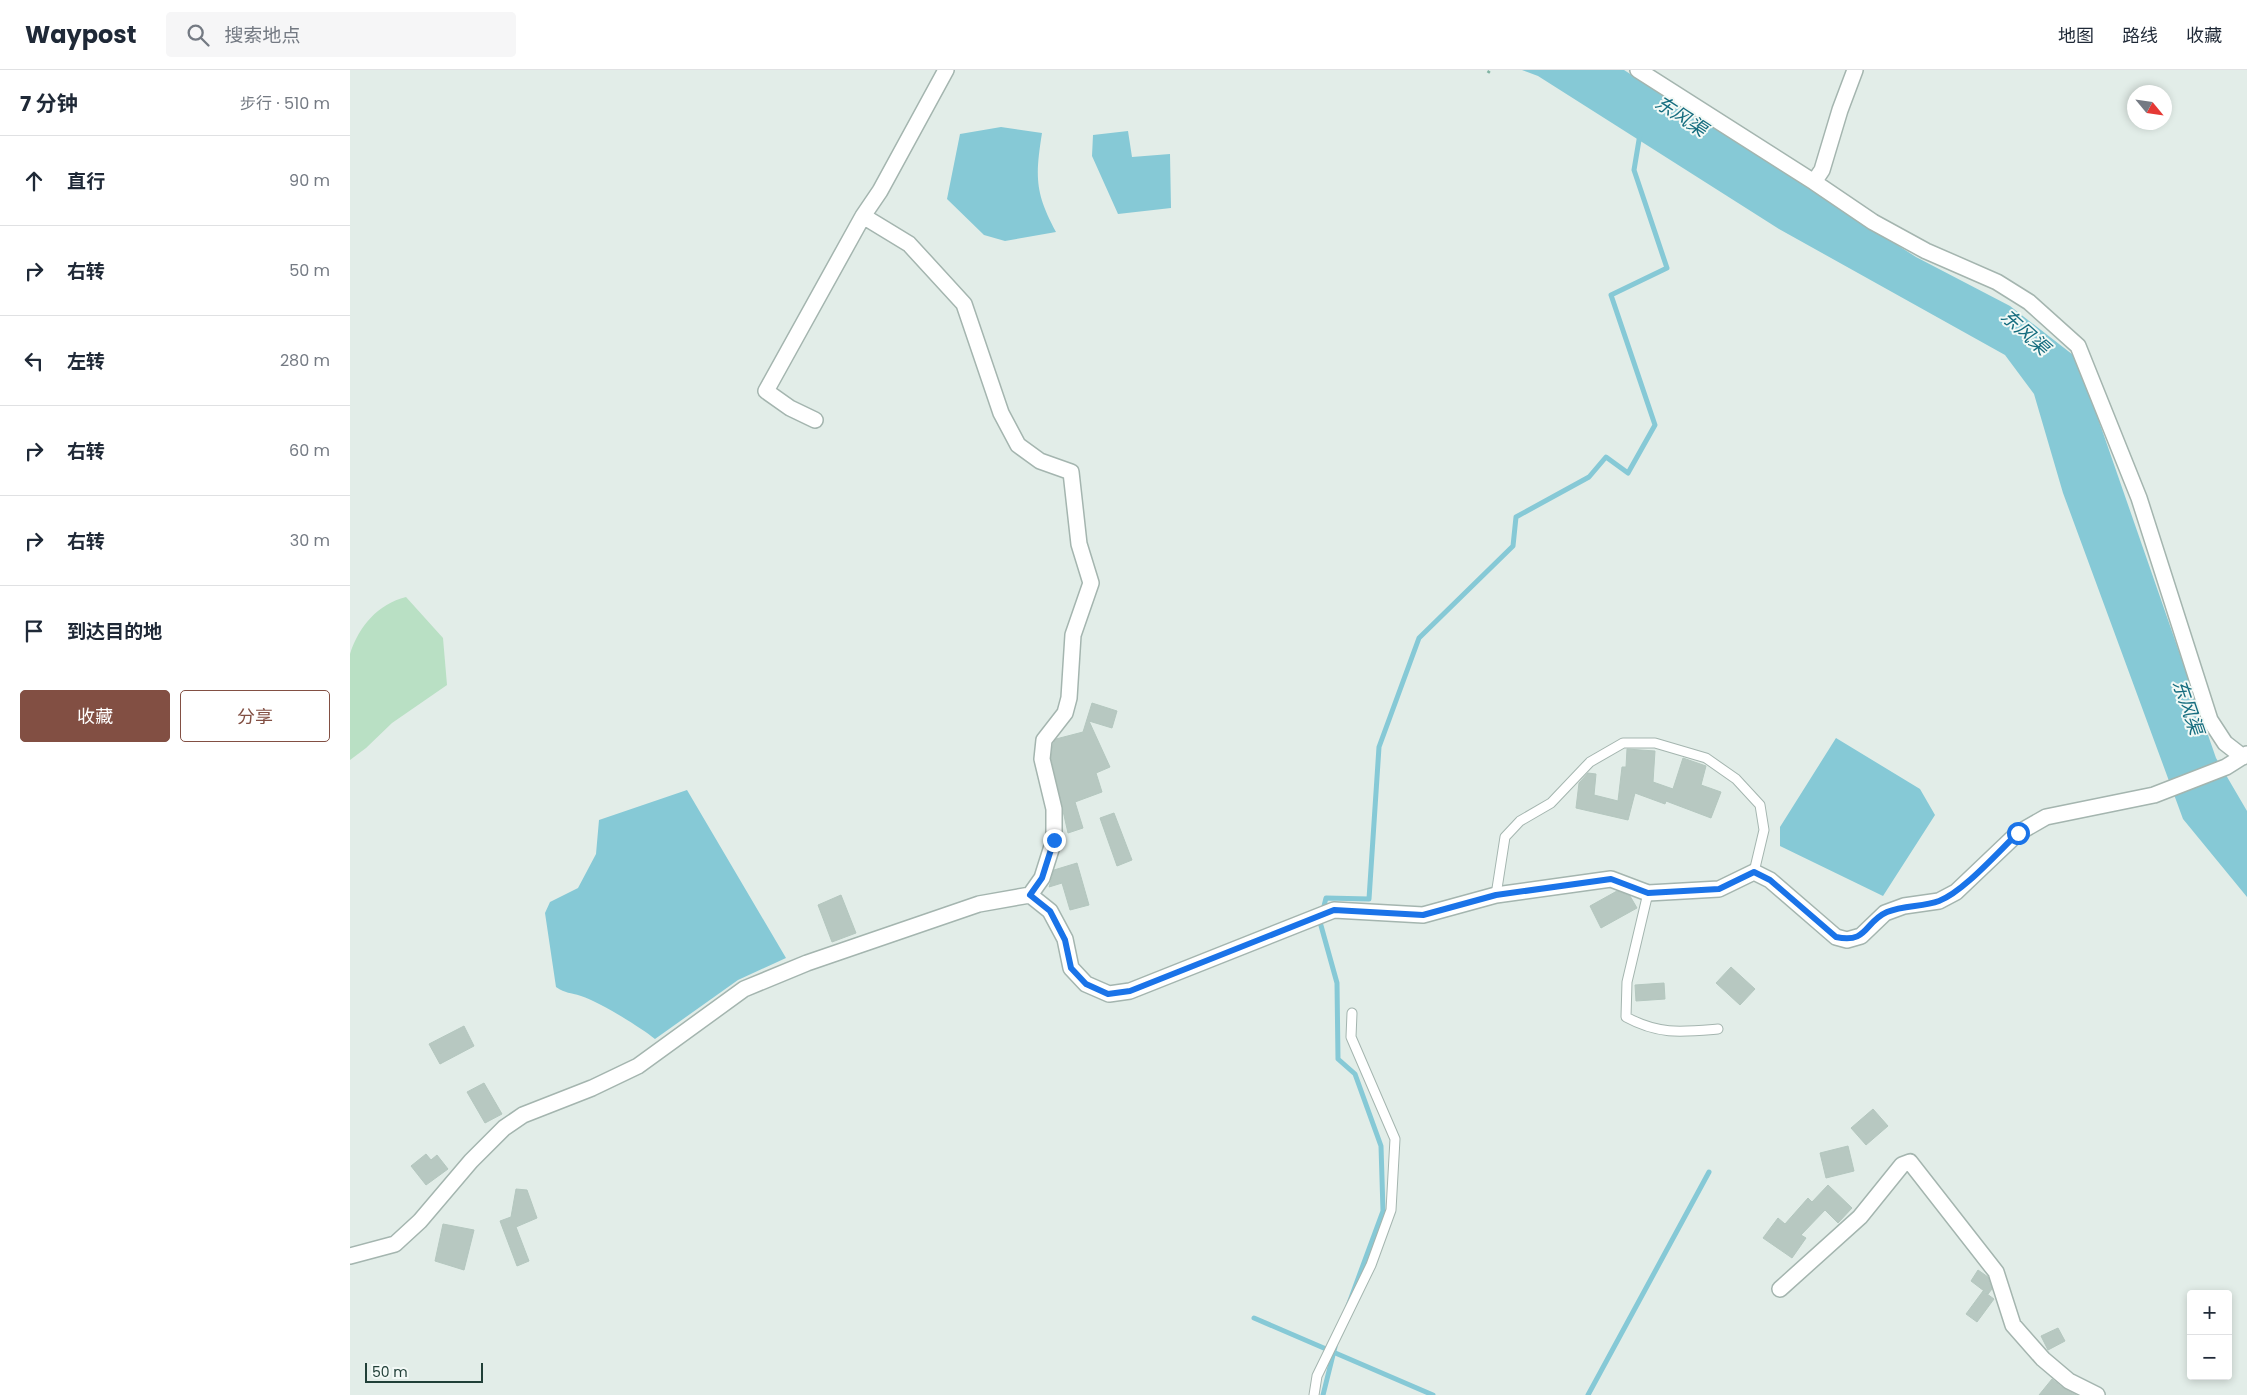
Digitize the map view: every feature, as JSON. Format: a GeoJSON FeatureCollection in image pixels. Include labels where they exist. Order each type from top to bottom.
{"type":"FeatureCollection","features":[{"type":"Feature","properties":{"kind":"street"},"geometry":{"type":"LineString","coordinates":[[815,420],[790,408],[766,391],[863,216],[880,191],[939,78],[946,70]]}},
{"type":"Feature","properties":{"kind":"street"},"geometry":{"type":"LineString","coordinates":[[1030,895],[1050,911],[1065,940],[1071,968],[1086,984],[1108,994],[1130,991],[1334,910],[1423,915],[1496,895],[1611,879],[1648,893],[1719,889],[1754,872],[1770,880],[1836,937],[1847,940],[1861,936],[1885,913],[1904,906],[1938,901],[1956,892],[2018,833],[2046,817],[2154,795],[2226,767],[2245,755],[2224,743],[2210,720],[2140,498],[2078,346],[2029,302],[1997,282],[1926,251],[1873,222],[1814,182],[1638,70]]}},
{"type":"Feature","properties":{"kind":"street"},"geometry":{"type":"LineString","coordinates":[[1814,182],[1822,170],[1840,110],[1855,70]]}},
{"type":"Feature","properties":{"kind":"street"},"geometry":{"type":"LineString","coordinates":[[350,1256],[395,1244],[420,1221],[471,1161],[504,1128],[523,1115],[592,1088],[638,1066],[744,989],[808,963],[979,904],[1030,895],[1042,878],[1054,840],[1054,809],[1042,759],[1044,740],[1065,713],[1073,635],[1091,583],[1079,544],[1071,472],[1040,462],[1018,446],[1001,413],[964,304],[909,244],[863,216]]}},
{"type":"Feature","properties":{"kind":"street"},"geometry":{"type":"LineString","coordinates":[[1780,1289],[1860,1217],[1902,1166],[1910,1162],[1996,1272],[2013,1325],[2043,1359],[2069,1381],[2098,1395]]}},
{"type":"Feature","properties":{"kind":"lane"},"geometry":{"type":"LineString","coordinates":[[1496,895],[1505,837],[1520,821],[1551,803],[1590,762],[1622,743],[1655,743],[1706,758],[1736,779],[1760,805],[1764,830],[1754,872]]}},
{"type":"Feature","properties":{"kind":"lane"},"geometry":{"type":"LineString","coordinates":[[1648,893],[1627,982],[1626,1017],[1646,1028],[1672,1032],[1718,1029]]}},
{"type":"Feature","properties":{"kind":"lane"},"geometry":{"type":"LineString","coordinates":[[1314,1395],[1317,1376],[1368,1272],[1391,1210],[1395,1139],[1351,1037],[1352,1013]]}},
{"type":"Feature","properties":{"kind":"green space"},"geometry":{"type":"Polygon","coordinates":[[[406,597],[443,638],[447,685],[392,723],[366,748],[350,760],[350,654],[359,634],[371,618],[387,605],[406,597]]]}},
{"type":"Feature","properties":{"kind":"water","name":"东风渠"},"geometry":{"type":"Polygon","coordinates":[[[1522,70],[1624,70],[1916,257],[2010,306],[2077,358],[2216,758],[2247,811],[2247,897],[2183,819],[2063,493],[2034,394],[2005,355],[1779,229],[1538,76],[1522,70]]]}},
{"type":"Feature","properties":{"kind":"water"},"geometry":{"type":"Polygon","coordinates":[[[1001,127],[1042,133],[1038,162],[1038,184],[1044,206],[1056,232],[1005,241],[984,235],[947,199],[960,134],[1001,127]]]}},
{"type":"Feature","properties":{"kind":"water"},"geometry":{"type":"Polygon","coordinates":[[[1128,131],[1132,157],[1170,154],[1171,208],[1118,214],[1092,156],[1093,135],[1128,131]]]}},
{"type":"Feature","properties":{"kind":"water"},"geometry":{"type":"Polygon","coordinates":[[[1836,738],[1920,789],[1935,815],[1883,896],[1780,846],[1780,827],[1836,738]]]}},
{"type":"Feature","properties":{"kind":"water"},"geometry":{"type":"Polygon","coordinates":[[[687,790],[786,958],[738,980],[655,1039],[598,1004],[556,987],[545,913],[550,902],[578,888],[596,854],[599,820],[687,790]]]}},
{"type":"Feature","properties":{"kind":"building"},"geometry":{"type":"Polygon","coordinates":[[[1092,703],[1117,711],[1112,728],[1089,721],[1110,767],[1096,773],[1102,792],[1075,802],[1083,828],[1068,833],[1051,758],[1053,744],[1056,739],[1083,732],[1092,703]]]}},
{"type":"Feature","properties":{"kind":"building"},"geometry":{"type":"Polygon","coordinates":[[[1627,749],[1655,751],[1653,782],[1673,789],[1683,758],[1706,766],[1701,785],[1721,792],[1711,818],[1666,801],[1665,804],[1635,793],[1628,820],[1576,808],[1579,783],[1588,773],[1596,774],[1594,795],[1618,801],[1622,767],[1626,767],[1627,749]]]}},
{"type":"Feature","properties":{"kind":"building"},"geometry":{"type":"Polygon","coordinates":[[[1114,813],[1132,860],[1117,866],[1100,818],[1114,813]]]}},
{"type":"Feature","properties":{"kind":"building"},"geometry":{"type":"Polygon","coordinates":[[[1077,863],[1089,905],[1070,910],[1062,883],[1049,887],[1054,870],[1077,863]]]}},
{"type":"Feature","properties":{"kind":"building"},"geometry":{"type":"Polygon","coordinates":[[[1617,891],[1630,896],[1637,908],[1601,928],[1590,906],[1617,891]]]}},
{"type":"Feature","properties":{"kind":"building"},"geometry":{"type":"Polygon","coordinates":[[[841,895],[856,933],[832,942],[818,905],[841,895]]]}},
{"type":"Feature","properties":{"kind":"building"},"geometry":{"type":"Polygon","coordinates":[[[1731,967],[1755,989],[1740,1005],[1716,983],[1731,967]]]}},
{"type":"Feature","properties":{"kind":"building"},"geometry":{"type":"Polygon","coordinates":[[[1664,983],[1665,999],[1636,1001],[1635,985],[1664,983]]]}},
{"type":"Feature","properties":{"kind":"building"},"geometry":{"type":"Polygon","coordinates":[[[464,1026],[474,1046],[440,1064],[429,1044],[464,1026]]]}},
{"type":"Feature","properties":{"kind":"building"},"geometry":{"type":"Polygon","coordinates":[[[484,1083],[502,1114],[485,1123],[467,1092],[484,1083]]]}},
{"type":"Feature","properties":{"kind":"building"},"geometry":{"type":"Polygon","coordinates":[[[1873,1109],[1888,1126],[1866,1145],[1851,1128],[1873,1109]]]}},
{"type":"Feature","properties":{"kind":"building"},"geometry":{"type":"Polygon","coordinates":[[[1848,1146],[1854,1171],[1826,1178],[1820,1153],[1848,1146]]]}},
{"type":"Feature","properties":{"kind":"building"},"geometry":{"type":"Polygon","coordinates":[[[426,1154],[431,1160],[437,1155],[448,1169],[426,1185],[411,1166],[426,1154]]]}},
{"type":"Feature","properties":{"kind":"building"},"geometry":{"type":"Polygon","coordinates":[[[1828,1185],[1852,1208],[1838,1223],[1825,1210],[1801,1235],[1806,1238],[1792,1258],[1763,1238],[1778,1218],[1785,1224],[1808,1198],[1812,1202],[1828,1185]]]}},
{"type":"Feature","properties":{"kind":"building"},"geometry":{"type":"Polygon","coordinates":[[[516,1189],[527,1190],[537,1218],[516,1227],[529,1261],[517,1266],[500,1221],[511,1217],[516,1189]]]}},
{"type":"Feature","properties":{"kind":"building"},"geometry":{"type":"Polygon","coordinates":[[[443,1224],[474,1230],[464,1270],[435,1261],[443,1224]]]}},
{"type":"Feature","properties":{"kind":"building"},"geometry":{"type":"Polygon","coordinates":[[[1978,1270],[1988,1277],[1992,1289],[1988,1294],[1971,1281],[1978,1270]]]}},
{"type":"Feature","properties":{"kind":"building"},"geometry":{"type":"Polygon","coordinates":[[[1983,1291],[1994,1299],[1977,1322],[1966,1314],[1983,1291]]]}},
{"type":"Feature","properties":{"kind":"building"},"geometry":{"type":"Polygon","coordinates":[[[2058,1328],[2065,1341],[2048,1350],[2041,1336],[2058,1328]]]}},
{"type":"Feature","properties":{"kind":"building"},"geometry":{"type":"Polygon","coordinates":[[[2052,1379],[2063,1388],[2076,1395],[2039,1395],[2052,1379]]]}},
{"type":"Feature","properties":{"kind":"waterway"},"geometry":{"type":"LineString","coordinates":[[1348,1306],[1383,1211],[1381,1146],[1355,1074],[1338,1059],[1337,983],[1320,922],[1326,898],[1369,899],[1379,747],[1419,638],[1513,546],[1516,517],[1589,477],[1606,457],[1628,473],[1655,425],[1611,295],[1667,268],[1634,170],[1640,134]]}},
{"type":"Feature","properties":{"kind":"waterway"},"geometry":{"type":"LineString","coordinates":[[1588,1395],[1709,1172]]}},
{"type":"Feature","properties":{"kind":"waterway"},"geometry":{"type":"LineString","coordinates":[[1254,1318],[1433,1395]]}},
{"type":"Feature","properties":{"kind":"waterway"},"geometry":{"type":"LineString","coordinates":[[1323,1395],[1335,1347]]}},
{"type":"Feature","properties":{"kind":"route"},"geometry":{"type":"LineString","coordinates":[[1054,840],[1042,878],[1030,895],[1050,911],[1065,940],[1071,968],[1086,984],[1108,994],[1130,991],[1334,910],[1423,915],[1496,895],[1611,879],[1648,893],[1719,889],[1754,872],[1770,880],[1836,937],[1847,940],[1861,936],[1885,913],[1904,906],[1938,901],[1956,892],[2018,833]]}}]}
